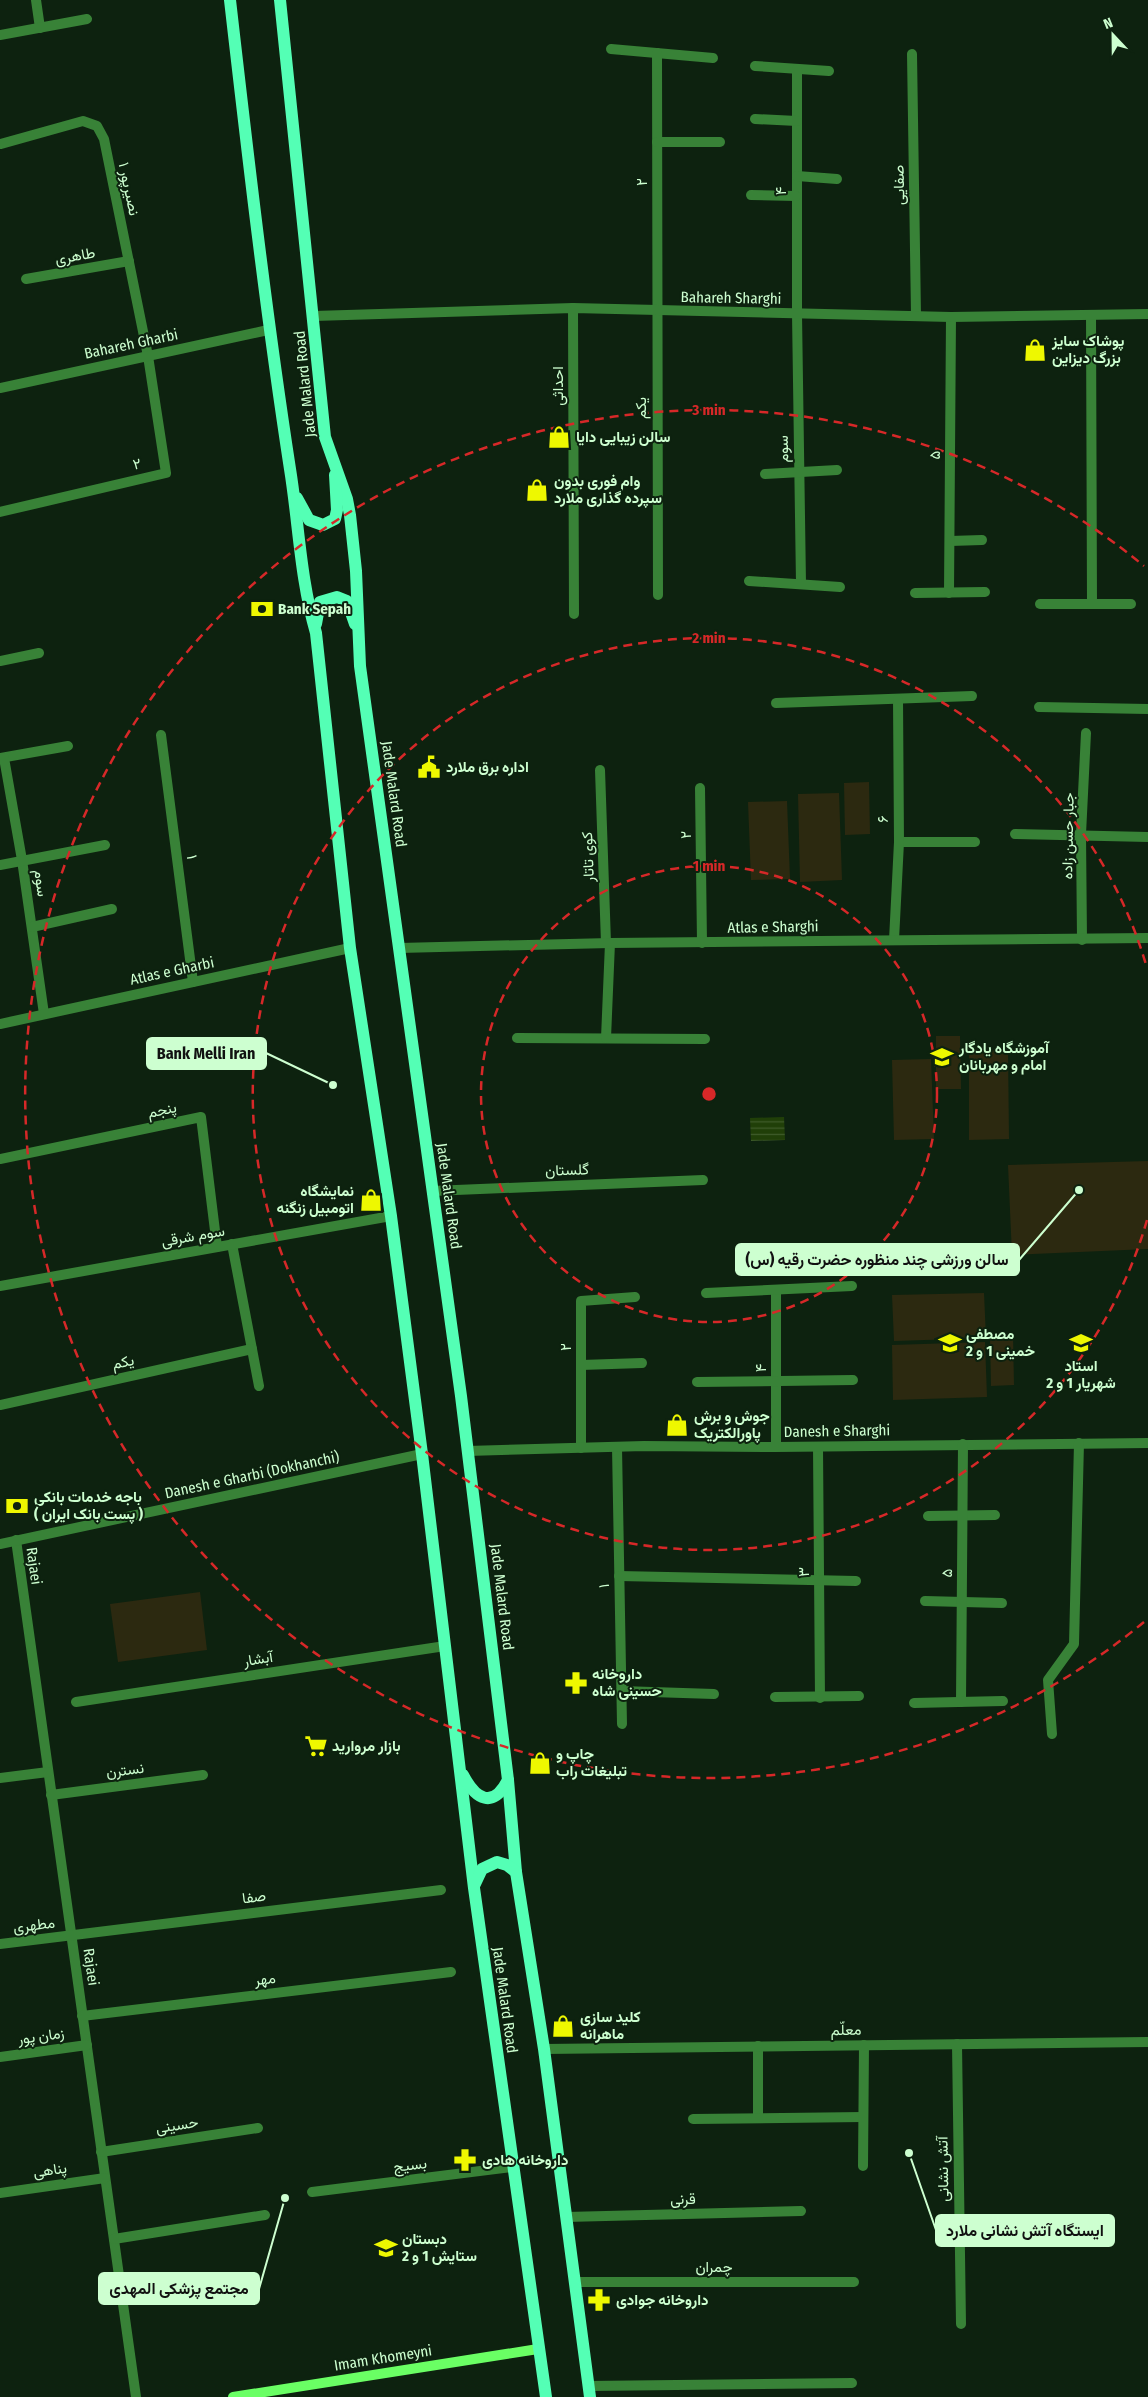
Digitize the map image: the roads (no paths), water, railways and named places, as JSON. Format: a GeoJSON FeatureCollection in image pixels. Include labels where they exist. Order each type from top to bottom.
{"type":"FeatureCollection","features":[{"type":"Feature","properties":{"kind":"main road","name":"Jade Malard Road"},"geometry":{"type":"LineString","coordinates":[[230,0],[268,330],[294,491],[302,573],[316,634],[350,948],[390,1216],[422,1454],[474,1888],[546,2397]]}},
{"type":"Feature","properties":{"kind":"main road","name":"Jade Malard Road"},"geometry":{"type":"LineString","coordinates":[[280,0],[325,437],[347,498],[350,515],[356,572],[360,666],[467,1451],[508,1780],[516,1872],[544,2048],[589,2392]]}},
{"type":"Feature","properties":{"kind":"main road"},"geometry":{"type":"LineString","coordinates":[[294,491],[309,520],[323,524],[335,519],[337,510],[335,467]]}},
{"type":"Feature","properties":{"kind":"main road"},"geometry":{"type":"LineString","coordinates":[[316,634],[317,612],[320,602],[337,597],[347,601],[359,633]]}},
{"type":"Feature","properties":{"kind":"main road"},"geometry":{"type":"LineString","coordinates":[[460,1769],[468,1785],[482,1798],[492,1798],[502,1792],[508,1780]]}},
{"type":"Feature","properties":{"kind":"main road"},"geometry":{"type":"LineString","coordinates":[[474,1888],[482,1869],[497,1862],[507,1865],[516,1872]]}},
{"type":"Feature","properties":{"kind":"main road","name":"Imam Khomeyni"},"geometry":{"type":"LineString","coordinates":[[233,2397],[538,2349]]}},
{"type":"Feature","properties":{"kind":"street"},"geometry":{"type":"LineString","coordinates":[[36,0],[40,28]]}},
{"type":"Feature","properties":{"kind":"street"},"geometry":{"type":"LineString","coordinates":[[0,36],[87,19]]}},
{"type":"Feature","properties":{"kind":"street"},"geometry":{"type":"LineString","coordinates":[[611,49],[713,58]]}},
{"type":"Feature","properties":{"kind":"street","name":"۲"},"geometry":{"type":"LineString","coordinates":[[656,312],[657,53]]}},
{"type":"Feature","properties":{"kind":"street","name":"صفایی"},"geometry":{"type":"LineString","coordinates":[[912,54],[916,316]]}},
{"type":"Feature","properties":{"kind":"street"},"geometry":{"type":"LineString","coordinates":[[755,66],[830,71]]}},
{"type":"Feature","properties":{"kind":"street","name":"۴"},"geometry":{"type":"LineString","coordinates":[[796,314],[797,68]]}},
{"type":"Feature","properties":{"kind":"street"},"geometry":{"type":"LineString","coordinates":[[755,119],[797,121]]}},
{"type":"Feature","properties":{"kind":"street","name":"نصیرپور ۱"},"geometry":{"type":"LineString","coordinates":[[1,144],[83,122],[97,126],[104,139],[148,356]]}},
{"type":"Feature","properties":{"kind":"street"},"geometry":{"type":"LineString","coordinates":[[657,142],[720,142]]}},
{"type":"Feature","properties":{"kind":"street"},"geometry":{"type":"LineString","coordinates":[[796,176],[837,179]]}},
{"type":"Feature","properties":{"kind":"street"},"geometry":{"type":"LineString","coordinates":[[751,196],[796,196]]}},
{"type":"Feature","properties":{"kind":"street","name":"طاهری"},"geometry":{"type":"LineString","coordinates":[[26,279],[129,262]]}},
{"type":"Feature","properties":{"kind":"street","name":"Bahareh Sharghi"},"geometry":{"type":"LineString","coordinates":[[314,316],[572,308],[656,312],[951,317],[1148,314]]}},
{"type":"Feature","properties":{"kind":"street","name":"احداثی"},"geometry":{"type":"LineString","coordinates":[[572,308],[574,614]]}},
{"type":"Feature","properties":{"kind":"street","name":"یکم"},"geometry":{"type":"LineString","coordinates":[[656,312],[658,595]]}},
{"type":"Feature","properties":{"kind":"street","name":"سوم"},"geometry":{"type":"LineString","coordinates":[[796,314],[801,584]]}},
{"type":"Feature","properties":{"kind":"street"},"geometry":{"type":"LineString","coordinates":[[1091,315],[1092,604]]}},
{"type":"Feature","properties":{"kind":"street","name":"۵"},"geometry":{"type":"LineString","coordinates":[[950,593],[951,317]]}},
{"type":"Feature","properties":{"kind":"street","name":"Bahareh Gharbi"},"geometry":{"type":"LineString","coordinates":[[0,388],[268,330]]}},
{"type":"Feature","properties":{"kind":"street","name":"۲"},"geometry":{"type":"LineString","coordinates":[[0,512],[166,473],[148,356]]}},
{"type":"Feature","properties":{"kind":"street"},"geometry":{"type":"LineString","coordinates":[[765,474],[838,470]]}},
{"type":"Feature","properties":{"kind":"street"},"geometry":{"type":"LineString","coordinates":[[950,541],[982,540]]}},
{"type":"Feature","properties":{"kind":"street"},"geometry":{"type":"LineString","coordinates":[[749,581],[840,587]]}},
{"type":"Feature","properties":{"kind":"street"},"geometry":{"type":"LineString","coordinates":[[915,594],[985,592]]}},
{"type":"Feature","properties":{"kind":"street"},"geometry":{"type":"LineString","coordinates":[[1040,604],[1131,604]]}},
{"type":"Feature","properties":{"kind":"street"},"geometry":{"type":"LineString","coordinates":[[0,661],[39,652]]}},
{"type":"Feature","properties":{"kind":"street"},"geometry":{"type":"LineString","coordinates":[[776,703],[972,696]]}},
{"type":"Feature","properties":{"kind":"street","name":"۶"},"geometry":{"type":"LineString","coordinates":[[894,940],[898,842],[898,698]]}},
{"type":"Feature","properties":{"kind":"street"},"geometry":{"type":"LineString","coordinates":[[1039,707],[1148,709]]}},
{"type":"Feature","properties":{"kind":"street","name":"جبار حسن زاده"},"geometry":{"type":"LineString","coordinates":[[1082,940],[1082,834],[1086,733]]}},
{"type":"Feature","properties":{"kind":"street","name":"۱"},"geometry":{"type":"LineString","coordinates":[[161,735],[193,982]]}},
{"type":"Feature","properties":{"kind":"street"},"geometry":{"type":"LineString","coordinates":[[2,758],[68,746]]}},
{"type":"Feature","properties":{"kind":"street","name":"سوم"},"geometry":{"type":"LineString","coordinates":[[2,758],[22,860],[44,1014]]}},
{"type":"Feature","properties":{"kind":"street","name":"کوی تاتار"},"geometry":{"type":"LineString","coordinates":[[600,770],[608,943],[606,1038]]}},
{"type":"Feature","properties":{"kind":"street","name":"۲"},"geometry":{"type":"LineString","coordinates":[[700,788],[702,942]]}},
{"type":"Feature","properties":{"kind":"street"},"geometry":{"type":"LineString","coordinates":[[1014,834],[1082,834],[1148,837]]}},
{"type":"Feature","properties":{"kind":"street"},"geometry":{"type":"LineString","coordinates":[[898,842],[975,842]]}},
{"type":"Feature","properties":{"kind":"street"},"geometry":{"type":"LineString","coordinates":[[0,865],[105,845]]}},
{"type":"Feature","properties":{"kind":"street"},"geometry":{"type":"LineString","coordinates":[[32,927],[112,909]]}},
{"type":"Feature","properties":{"kind":"street","name":"Atlas e Sharghi"},"geometry":{"type":"LineString","coordinates":[[399,948],[608,943],[1148,938]]}},
{"type":"Feature","properties":{"kind":"street","name":"Atlas e Gharbi"},"geometry":{"type":"LineString","coordinates":[[0,1024],[350,948]]}},
{"type":"Feature","properties":{"kind":"street"},"geometry":{"type":"LineString","coordinates":[[517,1038],[705,1039]]}},
{"type":"Feature","properties":{"kind":"street","name":"پنجم"},"geometry":{"type":"LineString","coordinates":[[0,1159],[201,1117],[217,1247]]}},
{"type":"Feature","properties":{"kind":"street","name":"گلستان"},"geometry":{"type":"LineString","coordinates":[[432,1191],[702,1180]]}},
{"type":"Feature","properties":{"kind":"street","name":"سوم شرقی"},"geometry":{"type":"LineString","coordinates":[[0,1286],[390,1216]]}},
{"type":"Feature","properties":{"kind":"street"},"geometry":{"type":"LineString","coordinates":[[232,1244],[259,1386]]}},
{"type":"Feature","properties":{"kind":"street"},"geometry":{"type":"LineString","coordinates":[[706,1293],[852,1286]]}},
{"type":"Feature","properties":{"kind":"street","name":"۴"},"geometry":{"type":"LineString","coordinates":[[776,1290],[776,1447]]}},
{"type":"Feature","properties":{"kind":"street","name":"۲"},"geometry":{"type":"LineString","coordinates":[[581,1448],[581,1301],[635,1297]]}},
{"type":"Feature","properties":{"kind":"street","name":"یکم"},"geometry":{"type":"LineString","coordinates":[[0,1404],[252,1349]]}},
{"type":"Feature","properties":{"kind":"street"},"geometry":{"type":"LineString","coordinates":[[581,1365],[642,1363]]}},
{"type":"Feature","properties":{"kind":"street"},"geometry":{"type":"LineString","coordinates":[[697,1382],[853,1380]]}},
{"type":"Feature","properties":{"kind":"street"},"geometry":{"type":"LineString","coordinates":[[1052,1734],[1048,1680],[1074,1644],[1079,1443]]}},
{"type":"Feature","properties":{"kind":"street","name":"Danesh e Sharghi"},"geometry":{"type":"LineString","coordinates":[[467,1451],[617,1447],[818,1447],[1148,1443]]}},
{"type":"Feature","properties":{"kind":"street","name":"۵"},"geometry":{"type":"LineString","coordinates":[[961,1702],[963,1444]]}},
{"type":"Feature","properties":{"kind":"street","name":"۱"},"geometry":{"type":"LineString","coordinates":[[617,1447],[622,1724]]}},
{"type":"Feature","properties":{"kind":"street","name":"۳"},"geometry":{"type":"LineString","coordinates":[[818,1447],[820,1698]]}},
{"type":"Feature","properties":{"kind":"street","name":"Danesh e Gharbi (Dokhanchi)"},"geometry":{"type":"LineString","coordinates":[[0,1544],[422,1454]]}},
{"type":"Feature","properties":{"kind":"street"},"geometry":{"type":"LineString","coordinates":[[928,1516],[995,1516]]}},
{"type":"Feature","properties":{"kind":"street","name":"Rajaei"},"geometry":{"type":"LineString","coordinates":[[16,1540],[136,2397]]}},
{"type":"Feature","properties":{"kind":"street"},"geometry":{"type":"LineString","coordinates":[[619,1576],[819,1581],[856,1580]]}},
{"type":"Feature","properties":{"kind":"street"},"geometry":{"type":"LineString","coordinates":[[926,1602],[1002,1603]]}},
{"type":"Feature","properties":{"kind":"street","name":"آبشار"},"geometry":{"type":"LineString","coordinates":[[76,1702],[445,1646]]}},
{"type":"Feature","properties":{"kind":"street"},"geometry":{"type":"LineString","coordinates":[[621,1691],[714,1694]]}},
{"type":"Feature","properties":{"kind":"street"},"geometry":{"type":"LineString","coordinates":[[774,1696],[820,1698],[859,1696]]}},
{"type":"Feature","properties":{"kind":"street"},"geometry":{"type":"LineString","coordinates":[[914,1702],[1003,1701]]}},
{"type":"Feature","properties":{"kind":"street"},"geometry":{"type":"LineString","coordinates":[[0,1778],[48,1772]]}},
{"type":"Feature","properties":{"kind":"street","name":"نسترن"},"geometry":{"type":"LineString","coordinates":[[51,1794],[203,1775]]}},
{"type":"Feature","properties":{"kind":"street","name":"صفا"},"geometry":{"type":"LineString","coordinates":[[71,1935],[441,1890]]}},
{"type":"Feature","properties":{"kind":"street","name":"مطهری"},"geometry":{"type":"LineString","coordinates":[[0,1944],[71,1935]]}},
{"type":"Feature","properties":{"kind":"street","name":"مهر"},"geometry":{"type":"LineString","coordinates":[[82,2016],[451,1972]]}},
{"type":"Feature","properties":{"kind":"street","name":"معلّم"},"geometry":{"type":"LineString","coordinates":[[544,2048],[1148,2042]]}},
{"type":"Feature","properties":{"kind":"street","name":"آتش نشانی"},"geometry":{"type":"LineString","coordinates":[[957,2044],[961,2324]]}},
{"type":"Feature","properties":{"kind":"street","name":"زمان پور"},"geometry":{"type":"LineString","coordinates":[[0,2057],[87,2045]]}},
{"type":"Feature","properties":{"kind":"street"},"geometry":{"type":"LineString","coordinates":[[863,2166],[864,2045]]}},
{"type":"Feature","properties":{"kind":"street"},"geometry":{"type":"LineString","coordinates":[[758,2046],[758,2118]]}},
{"type":"Feature","properties":{"kind":"street"},"geometry":{"type":"LineString","coordinates":[[693,2120],[863,2117]]}},
{"type":"Feature","properties":{"kind":"street","name":"حسینی"},"geometry":{"type":"LineString","coordinates":[[102,2152],[258,2128]]}},
{"type":"Feature","properties":{"kind":"street","name":"بسیج"},"geometry":{"type":"LineString","coordinates":[[312,2192],[512,2167]]}},
{"type":"Feature","properties":{"kind":"street","name":"پناهی"},"geometry":{"type":"LineString","coordinates":[[0,2193],[105,2178]]}},
{"type":"Feature","properties":{"kind":"street","name":"قرنی"},"geometry":{"type":"LineString","coordinates":[[566,2217],[801,2211]]}},
{"type":"Feature","properties":{"kind":"street"},"geometry":{"type":"LineString","coordinates":[[114,2239],[265,2215]]}},
{"type":"Feature","properties":{"kind":"street","name":"چمران"},"geometry":{"type":"LineString","coordinates":[[574,2282],[854,2282]]}},
{"type":"Feature","properties":{"kind":"street"},"geometry":{"type":"LineString","coordinates":[[589,2392],[852,2384]]}},
{"type":"Feature","properties":{"kind":"place","name":"پوشاک سایز بزرگ دیزاین"},"geometry":{"type":"Point","coordinates":[1035,350]}},
{"type":"Feature","properties":{"kind":"place","name":"سالن زیبایی دایا"},"geometry":{"type":"Point","coordinates":[559,437]}},
{"type":"Feature","properties":{"kind":"place","name":"وام فوری بدون سپرده گذاری ملارد"},"geometry":{"type":"Point","coordinates":[537,490]}},
{"type":"Feature","properties":{"kind":"place","name":"Bank Sepah"},"geometry":{"type":"Point","coordinates":[262,609]}},
{"type":"Feature","properties":{"kind":"place","name":"اداره برق ملارد"},"geometry":{"type":"Point","coordinates":[429,767]}},
{"type":"Feature","properties":{"kind":"place","name":"آموزشگاه یادگار امام و مهربانان"},"geometry":{"type":"Point","coordinates":[942,1057]}},
{"type":"Feature","properties":{"kind":"place","name":"Bank Melli Iran"},"geometry":{"type":"Point","coordinates":[333,1085]}},
{"type":"Feature","properties":{"kind":"place","name":"سالن ورزشی چند منظوره حضرت رقیه (س)"},"geometry":{"type":"Point","coordinates":[1079,1190]}},
{"type":"Feature","properties":{"kind":"place","name":"نمایشگاه اتومبیل زنگنه"},"geometry":{"type":"Point","coordinates":[371,1200]}},
{"type":"Feature","properties":{"kind":"place","name":"مصطفی خمینی 1 و 2"},"geometry":{"type":"Point","coordinates":[950,1343]}},
{"type":"Feature","properties":{"kind":"place","name":"استاد شهریار 1 و 2"},"geometry":{"type":"Point","coordinates":[1081,1343]}},
{"type":"Feature","properties":{"kind":"place","name":"جوش و برش پاورالکتریک"},"geometry":{"type":"Point","coordinates":[677,1425]}},
{"type":"Feature","properties":{"kind":"place","name":"باجه خدمات بانکی ( پست بانک ایران )"},"geometry":{"type":"Point","coordinates":[17,1506]}},
{"type":"Feature","properties":{"kind":"place","name":"داروخانه حسینی شاه"},"geometry":{"type":"Point","coordinates":[576,1683]}},
{"type":"Feature","properties":{"kind":"place","name":"بازار مروارید"},"geometry":{"type":"Point","coordinates":[316,1746]}},
{"type":"Feature","properties":{"kind":"place","name":"چاپ و تبلیغات راب"},"geometry":{"type":"Point","coordinates":[540,1763]}},
{"type":"Feature","properties":{"kind":"place","name":"کلید سازی ماهرانه"},"geometry":{"type":"Point","coordinates":[563,2026]}},
{"type":"Feature","properties":{"kind":"place","name":"ایستگاه آتش نشانی ملارد"},"geometry":{"type":"Point","coordinates":[909,2153]}},
{"type":"Feature","properties":{"kind":"place","name":"داروخانه هادی"},"geometry":{"type":"Point","coordinates":[465,2160]}},
{"type":"Feature","properties":{"kind":"place","name":"مجتمع پزشکی المهدی"},"geometry":{"type":"Point","coordinates":[285,2198]}},
{"type":"Feature","properties":{"kind":"place","name":"دبستان ستایش 1 و 2"},"geometry":{"type":"Point","coordinates":[386,2248]}},
{"type":"Feature","properties":{"kind":"place","name":"داروخانه جوادی"},"geometry":{"type":"Point","coordinates":[599,2300]}}]}
